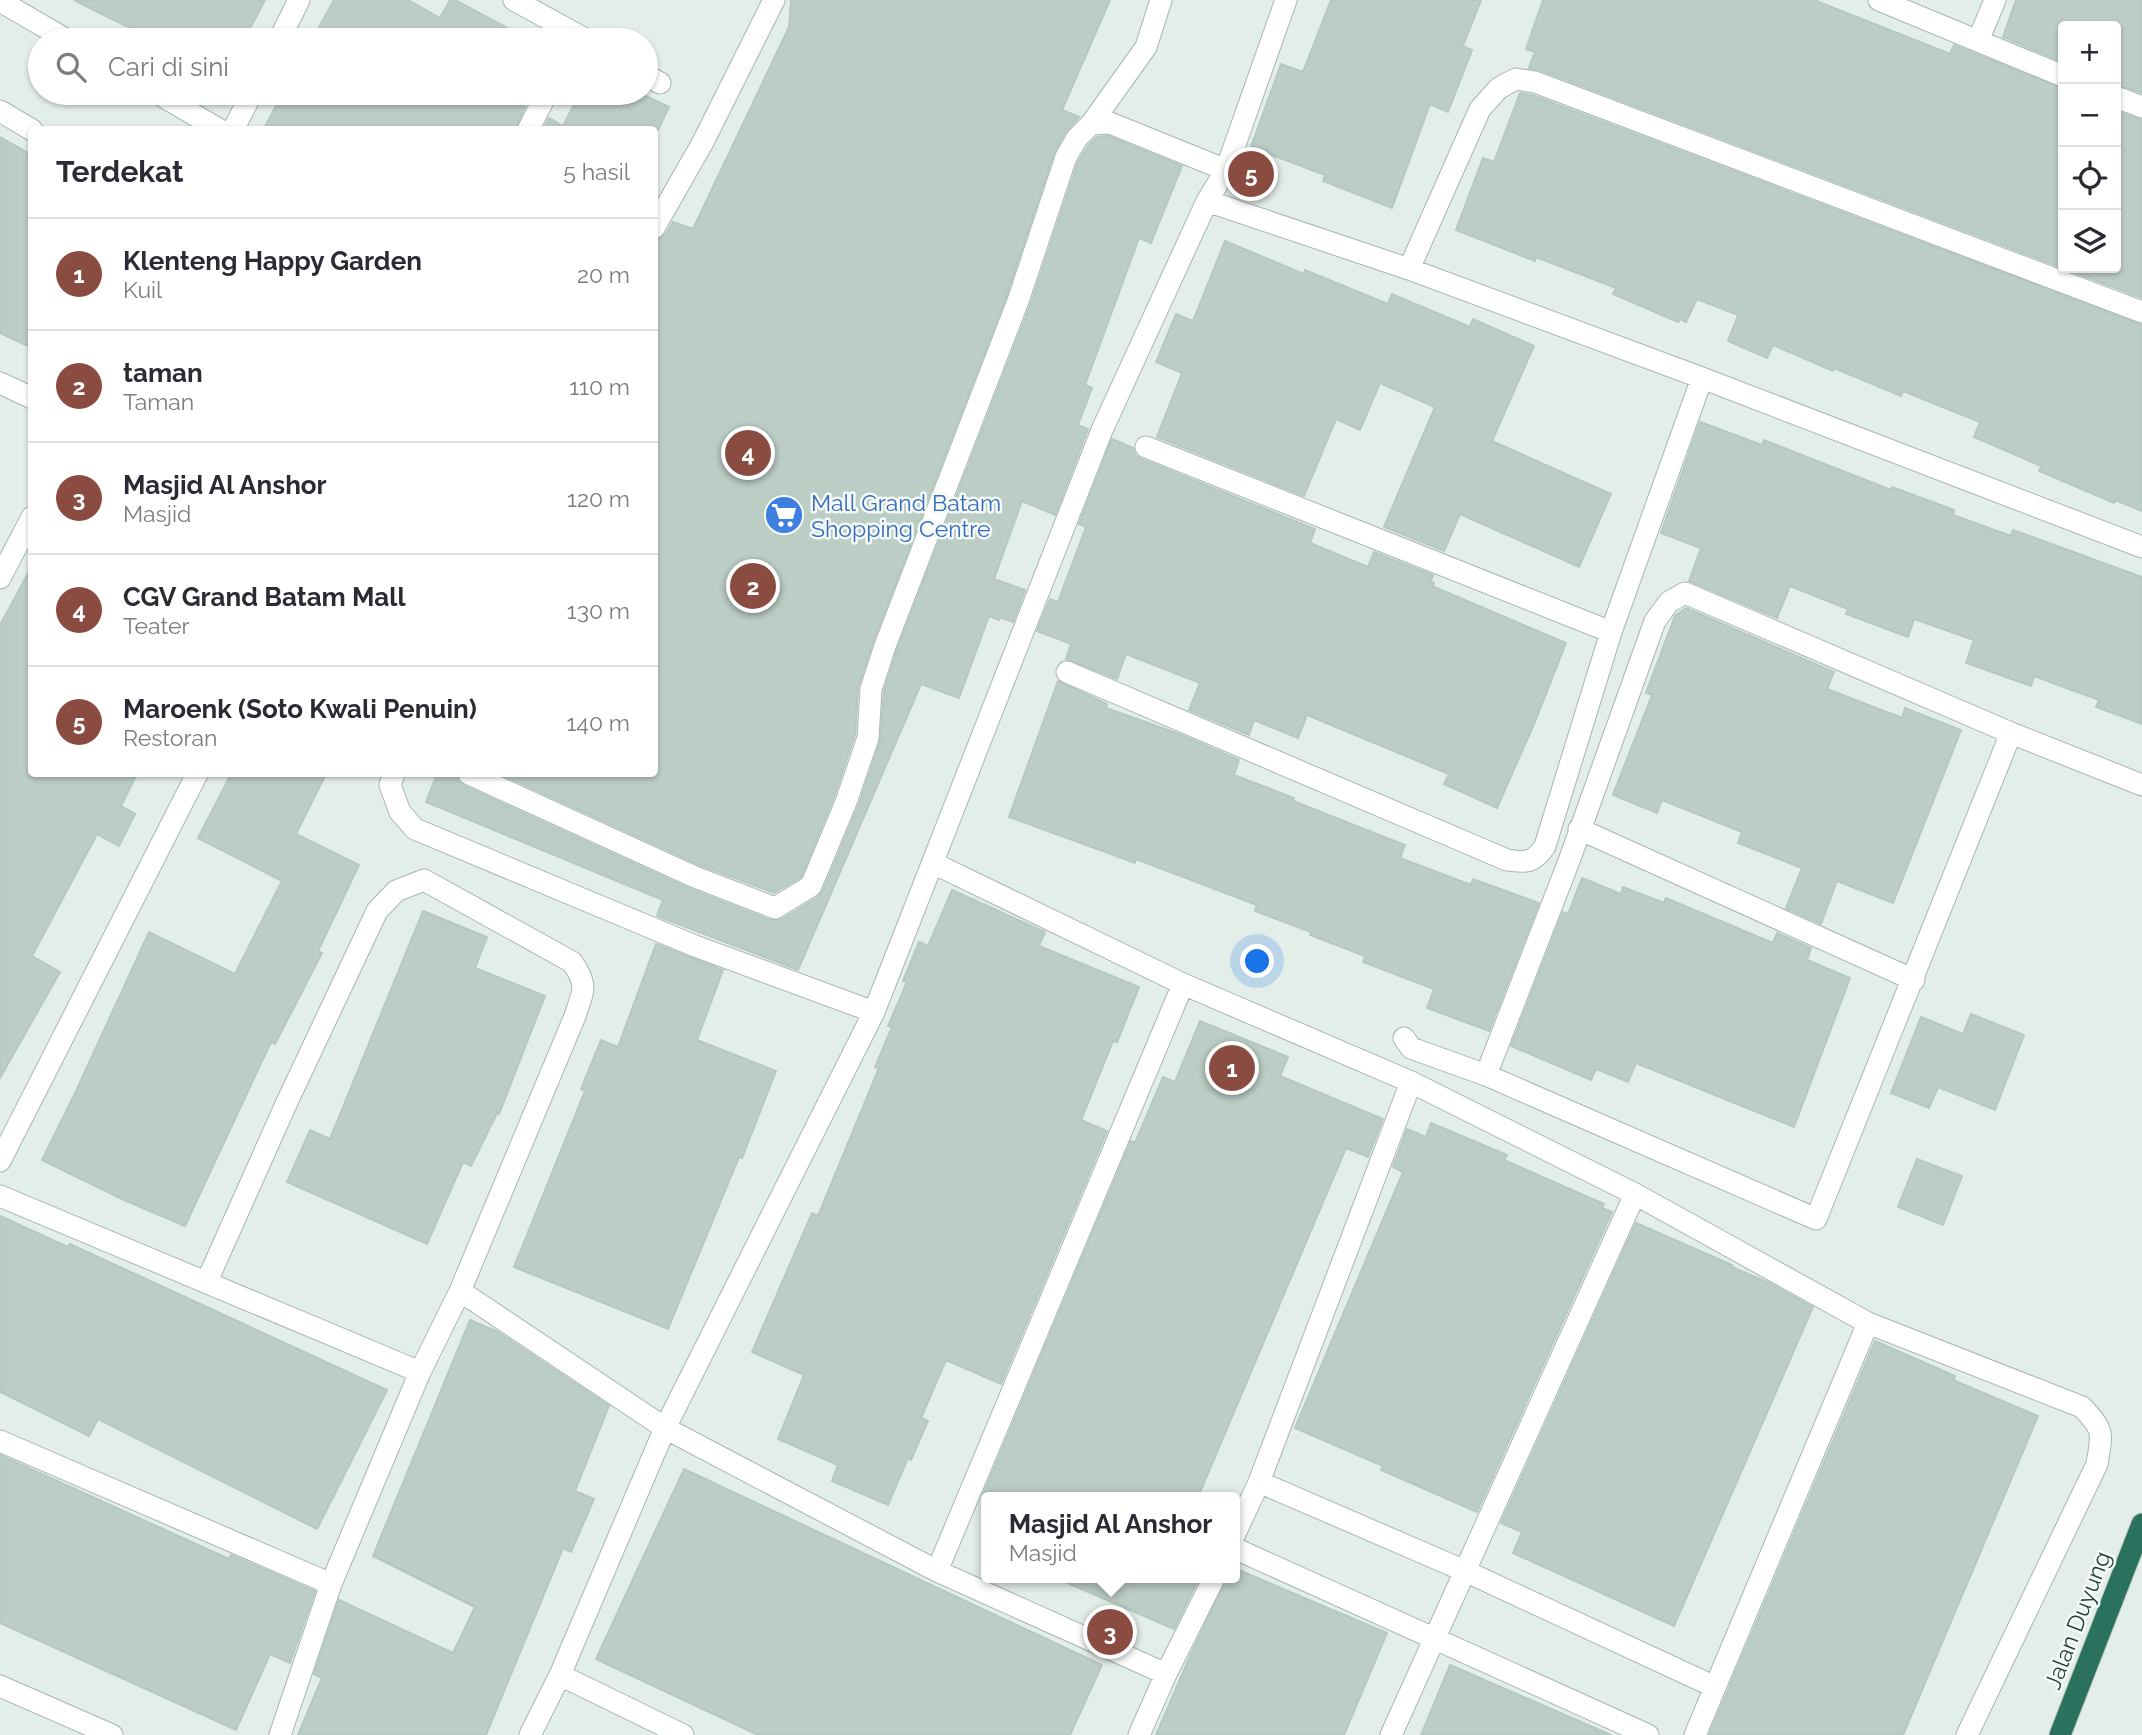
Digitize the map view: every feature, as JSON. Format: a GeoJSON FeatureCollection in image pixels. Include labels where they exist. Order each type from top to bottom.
{"type":"FeatureCollection","features":[{"type":"Feature","properties":{"kind":"highway","name":"Jalan Duyung"},"geometry":{"type":"LineString","coordinates":[[2060,1735],[2142,1524]]}},
{"type":"Feature","properties":{"kind":"street"},"geometry":{"type":"LineString","coordinates":[[285,28],[299,0]]}},
{"type":"Feature","properties":{"kind":"street"},"geometry":{"type":"LineString","coordinates":[[514,0],[562,28]]}},
{"type":"Feature","properties":{"kind":"street"},"geometry":{"type":"LineString","coordinates":[[658,221],[703,142],[774,0]]}},
{"type":"Feature","properties":{"kind":"street"},"geometry":{"type":"LineString","coordinates":[[476,777],[695,877],[775,908],[811,887],[846,802],[868,738],[871,689],[885,646],[1018,301],[1066,158],[1077,138],[1091,124],[1146,47],[1161,0]]}},
{"type":"Feature","properties":{"kind":"street"},"geometry":{"type":"LineString","coordinates":[[530,1735],[559,1675],[665,1429],[874,1012],[1102,430],[1207,201],[1226,170],[1286,0]]}},
{"type":"Feature","properties":{"kind":"street"},"geometry":{"type":"LineString","coordinates":[[1879,0],[2058,74]]}},
{"type":"Feature","properties":{"kind":"street"},"geometry":{"type":"LineString","coordinates":[[1978,41],[1995,0]]}},
{"type":"Feature","properties":{"kind":"street"},"geometry":{"type":"LineString","coordinates":[[0,1],[46,28]]}},
{"type":"Feature","properties":{"kind":"street"},"geometry":{"type":"LineString","coordinates":[[1409,269],[1480,109],[1498,89],[1516,79],[1535,82],[2142,312]]}},
{"type":"Feature","properties":{"kind":"street"},"geometry":{"type":"LineString","coordinates":[[2121,99],[2142,107]]}},
{"type":"Feature","properties":{"kind":"street"},"geometry":{"type":"LineString","coordinates":[[177,105],[213,126]]}},
{"type":"Feature","properties":{"kind":"street"},"geometry":{"type":"LineString","coordinates":[[235,126],[246,105]]}},
{"type":"Feature","properties":{"kind":"street"},"geometry":{"type":"LineString","coordinates":[[530,126],[541,105]]}},
{"type":"Feature","properties":{"kind":"street"},"geometry":{"type":"LineString","coordinates":[[0,111],[28,128]]}},
{"type":"Feature","properties":{"kind":"street"},"geometry":{"type":"LineString","coordinates":[[1091,124],[1110,123],[1226,170]]}},
{"type":"Feature","properties":{"kind":"street"},"geometry":{"type":"LineString","coordinates":[[1207,201],[1409,269],[2142,547]]}},
{"type":"Feature","properties":{"kind":"street"},"geometry":{"type":"LineString","coordinates":[[1067,672],[1507,860],[1525,862],[1538,856],[1545,846],[1611,632],[1702,378]]}},
{"type":"Feature","properties":{"kind":"street"},"geometry":{"type":"LineString","coordinates":[[0,383],[28,396]]}},
{"type":"Feature","properties":{"kind":"street"},"geometry":{"type":"LineString","coordinates":[[1146,447],[1611,632]]}},
{"type":"Feature","properties":{"kind":"street"},"geometry":{"type":"LineString","coordinates":[[0,578],[28,525]]}},
{"type":"Feature","properties":{"kind":"street"},"geometry":{"type":"LineString","coordinates":[[1486,1075],[1569,861],[1655,621],[1669,602],[1685,593],[2011,733],[2142,785]]}},
{"type":"Feature","properties":{"kind":"street"},"geometry":{"type":"LineString","coordinates":[[1404,1038],[1410,1048],[1486,1075],[1816,1219],[2011,733]]}},
{"type":"Feature","properties":{"kind":"street"},"geometry":{"type":"LineString","coordinates":[[0,1161],[195,777]]}},
{"type":"Feature","properties":{"kind":"street"},"geometry":{"type":"LineString","coordinates":[[393,777],[390,785],[400,813],[415,829],[695,946],[874,1012]]}},
{"type":"Feature","properties":{"kind":"street"},"geometry":{"type":"LineString","coordinates":[[1579,829],[1914,980]]}},
{"type":"Feature","properties":{"kind":"street"},"geometry":{"type":"LineString","coordinates":[[933,863],[1183,984],[1411,1082],[1635,1194],[1868,1323],[2082,1407],[2098,1424],[2101,1438],[2097,1464],[1967,1735]]}},
{"type":"Feature","properties":{"kind":"street"},"geometry":{"type":"LineString","coordinates":[[207,1281],[377,911],[396,891],[424,880],[572,962],[582,977],[584,987],[569,1029],[460,1291],[420,1372],[331,1584],[280,1735]]}},
{"type":"Feature","properties":{"kind":"street"},"geometry":{"type":"LineString","coordinates":[[937,1571],[1183,984]]}},
{"type":"Feature","properties":{"kind":"street"},"geometry":{"type":"LineString","coordinates":[[1240,1523],[1259,1482],[1411,1082]]}},
{"type":"Feature","properties":{"kind":"street"},"geometry":{"type":"LineString","coordinates":[[1391,1735],[1635,1194]]}},
{"type":"Feature","properties":{"kind":"street"},"geometry":{"type":"LineString","coordinates":[[0,1196],[420,1372]]}},
{"type":"Feature","properties":{"kind":"street"},"geometry":{"type":"LineString","coordinates":[[460,1291],[665,1429],[937,1571],[1166,1674]]}},
{"type":"Feature","properties":{"kind":"street"},"geometry":{"type":"LineString","coordinates":[[1695,1735],[1868,1323]]}},
{"type":"Feature","properties":{"kind":"street"},"geometry":{"type":"LineString","coordinates":[[0,1441],[331,1584]]}},
{"type":"Feature","properties":{"kind":"street"},"geometry":{"type":"LineString","coordinates":[[1259,1482],[1465,1571],[1715,1687]]}},
{"type":"Feature","properties":{"kind":"street"},"geometry":{"type":"LineString","coordinates":[[1240,1551],[1648,1735]]}},
{"type":"Feature","properties":{"kind":"street"},"geometry":{"type":"LineString","coordinates":[[1139,1735],[1212,1583]]}},
{"type":"Feature","properties":{"kind":"street"},"geometry":{"type":"LineString","coordinates":[[559,1675],[683,1735]]}},
{"type":"Feature","properties":{"kind":"street"},"geometry":{"type":"LineString","coordinates":[[0,1686],[112,1735]]}},
{"type":"Feature","properties":{"kind":"building"},"geometry":{"type":"Polygon","coordinates":[[[74,0],[265,0],[250,28],[130,28],[74,0]]]}},
{"type":"Feature","properties":{"kind":"building"},"geometry":{"type":"Polygon","coordinates":[[[334,0],[408,0],[440,18],[450,0],[455,0],[508,28],[319,28],[334,0]]]}},
{"type":"Feature","properties":{"kind":"building","name":"Mall Grand Batam Shopping Centre"},"geometry":{"type":"Polygon","coordinates":[[[791,0],[1110,0],[1062,110],[1079,117],[1066,131],[1054,153],[1006,297],[873,642],[858,688],[855,735],[834,797],[801,877],[774,893],[700,865],[507,777],[658,777],[658,239],[665,235],[673,222],[693,229],[789,27],[791,0]]]}},
{"type":"Feature","properties":{"kind":"building"},"geometry":{"type":"Polygon","coordinates":[[[1331,0],[1481,0],[1463,46],[1472,50],[1448,112],[1430,104],[1392,208],[1323,181],[1325,175],[1251,147],[1281,64],[1303,72],[1331,0]]]}},
{"type":"Feature","properties":{"kind":"building"},"geometry":{"type":"Polygon","coordinates":[[[1543,0],[1814,0],[1950,54],[1954,45],[2058,87],[2058,266],[1529,68],[1535,52],[1526,49],[1543,0]]]}},
{"type":"Feature","properties":{"kind":"building"},"geometry":{"type":"Polygon","coordinates":[[[2016,0],[2142,0],[2142,93],[2121,86],[2121,21],[2058,21],[2058,60],[2003,37],[2016,0]]]}},
{"type":"Feature","properties":{"kind":"building"},"geometry":{"type":"Polygon","coordinates":[[[1520,93],[1532,95],[2142,325],[2142,511],[2115,500],[2114,503],[2039,471],[2041,466],[1974,437],[1980,422],[1903,391],[1901,396],[1834,368],[1833,371],[1773,345],[1767,358],[1728,341],[1738,315],[1697,299],[1686,322],[1680,319],[1678,322],[1613,294],[1616,288],[1536,257],[1535,261],[1456,230],[1483,158],[1494,162],[1520,93]]]}},
{"type":"Feature","properties":{"kind":"building"},"geometry":{"type":"Polygon","coordinates":[[[658,102],[669,107],[658,130],[658,126],[563,126],[574,105],[658,105],[658,102]]]}},
{"type":"Feature","properties":{"kind":"building"},"geometry":{"type":"Polygon","coordinates":[[[277,105],[525,107],[517,126],[265,126],[277,105]]]}},
{"type":"Feature","properties":{"kind":"building"},"geometry":{"type":"Polygon","coordinates":[[[2121,113],[2142,120],[2142,298],[2076,273],[2121,273],[2121,113]]]}},
{"type":"Feature","properties":{"kind":"building"},"geometry":{"type":"Polygon","coordinates":[[[549,118],[563,126],[545,126],[549,118]]]}},
{"type":"Feature","properties":{"kind":"building"},"geometry":{"type":"Polygon","coordinates":[[[1108,136],[1182,166],[1151,243],[1139,238],[1085,385],[1092,388],[1078,425],[1088,429],[1055,515],[1022,501],[994,579],[1025,590],[1013,622],[989,616],[959,698],[921,684],[798,970],[657,916],[663,900],[426,802],[436,777],[457,777],[464,786],[690,889],[770,920],[782,919],[818,897],[823,891],[858,807],[880,742],[884,691],[897,650],[1030,306],[1078,162],[1097,137],[1108,136]]]}},
{"type":"Feature","properties":{"kind":"building"},"geometry":{"type":"Polygon","coordinates":[[[0,137],[28,153],[28,346],[0,333],[0,137]]]}},
{"type":"Feature","properties":{"kind":"building"},"geometry":{"type":"Polygon","coordinates":[[[1225,241],[1304,274],[1305,270],[1388,304],[1392,294],[1470,327],[1473,319],[1534,346],[1492,441],[1611,494],[1579,567],[1460,514],[1444,551],[1384,527],[1435,407],[1380,383],[1360,430],[1336,419],[1304,496],[1157,437],[1182,373],[1156,362],[1176,314],[1193,321],[1225,241]]]}},
{"type":"Feature","properties":{"kind":"building"},"geometry":{"type":"Polygon","coordinates":[[[1700,422],[1762,445],[1764,440],[1891,490],[1892,487],[1954,510],[1953,515],[2011,536],[2013,530],[2142,577],[2142,724],[2096,707],[2099,700],[2034,676],[2031,686],[1966,663],[1974,640],[1914,619],[1908,637],[1846,614],[1848,609],[1790,586],[1777,618],[1689,581],[1701,548],[1661,533],[1700,422]]]}},
{"type":"Feature","properties":{"kind":"building"},"geometry":{"type":"Polygon","coordinates":[[[1112,439],[1133,448],[1135,455],[1141,459],[1315,529],[1310,543],[1368,567],[1374,552],[1433,575],[1432,586],[1566,643],[1497,808],[1444,784],[1449,774],[1307,715],[1298,738],[1254,720],[1249,735],[1189,710],[1200,683],[1126,654],[1117,679],[1066,659],[1071,644],[1037,631],[1050,599],[1058,602],[1086,527],[1079,524],[1112,439]]]}},
{"type":"Feature","properties":{"kind":"building"},"geometry":{"type":"Polygon","coordinates":[[[28,573],[28,777],[136,777],[121,806],[135,814],[119,846],[97,834],[32,956],[60,972],[0,1078],[0,625],[28,573]]]}},
{"type":"Feature","properties":{"kind":"building"},"geometry":{"type":"Polygon","coordinates":[[[1686,608],[1834,672],[1827,689],[1902,718],[1905,708],[1961,730],[1893,903],[1837,881],[1821,924],[1786,908],[1802,868],[1738,843],[1742,832],[1662,800],[1657,813],[1613,795],[1652,695],[1646,693],[1675,616],[1686,608]]]}},
{"type":"Feature","properties":{"kind":"building"},"geometry":{"type":"Polygon","coordinates":[[[1058,681],[1107,704],[1106,708],[1179,734],[1239,760],[1234,775],[1405,845],[1400,858],[1471,885],[1473,879],[1539,903],[1489,1031],[1427,1008],[1434,989],[1363,962],[1365,956],[1255,911],[1257,905],[1136,859],[1135,863],[1009,817],[1058,681]]]}},
{"type":"Feature","properties":{"kind":"building"},"geometry":{"type":"Polygon","coordinates":[[[229,777],[324,777],[296,834],[359,865],[318,951],[322,953],[275,1044],[271,1042],[185,1226],[42,1160],[149,932],[235,974],[282,881],[198,838],[229,777]]]}},
{"type":"Feature","properties":{"kind":"building"},"geometry":{"type":"Polygon","coordinates":[[[1582,878],[1621,894],[1623,887],[1664,903],[1666,898],[1773,943],[1777,933],[1811,948],[1807,960],[1850,978],[1794,1127],[1636,1063],[1628,1082],[1596,1069],[1591,1080],[1511,1046],[1563,912],[1568,914],[1582,878]]]}},
{"type":"Feature","properties":{"kind":"building"},"geometry":{"type":"Polygon","coordinates":[[[952,890],[1045,932],[1039,946],[1139,987],[1117,1042],[1113,1041],[1081,1120],[1107,1131],[1001,1384],[946,1360],[921,1418],[928,1421],[911,1460],[908,1458],[888,1505],[832,1481],[838,1465],[778,1439],[804,1375],[752,1352],[812,1213],[818,1216],[879,1068],[875,1067],[892,1027],[888,1026],[907,982],[903,981],[919,942],[928,946],[952,890]]]}},
{"type":"Feature","properties":{"kind":"building"},"geometry":{"type":"Polygon","coordinates":[[[423,911],[487,937],[475,968],[545,996],[499,1114],[497,1113],[471,1166],[463,1162],[427,1244],[287,1182],[310,1130],[330,1139],[423,911]]]}},
{"type":"Feature","properties":{"kind":"building"},"geometry":{"type":"Polygon","coordinates":[[[656,944],[723,970],[697,1040],[776,1071],[742,1158],[739,1157],[668,1329],[514,1267],[585,1091],[581,1089],[601,1040],[618,1047],[656,944]]]}},
{"type":"Feature","properties":{"kind":"building"},"geometry":{"type":"Polygon","coordinates":[[[1971,1014],[2024,1035],[1995,1110],[1938,1087],[1929,1108],[1891,1093],[1921,1017],[1963,1034],[1971,1014]]]}},
{"type":"Feature","properties":{"kind":"building"},"geometry":{"type":"Polygon","coordinates":[[[1200,1021],[1288,1057],[1280,1076],[1383,1119],[1368,1157],[1346,1148],[1200,1492],[984,1492],[1131,1141],[1135,1143],[1163,1077],[1175,1082],[1200,1021]]]}},
{"type":"Feature","properties":{"kind":"building"},"geometry":{"type":"Polygon","coordinates":[[[1431,1123],[1507,1155],[1504,1160],[1604,1204],[1602,1208],[1612,1212],[1477,1512],[1381,1470],[1383,1466],[1295,1428],[1403,1172],[1393,1167],[1407,1129],[1426,1137],[1431,1123]]]}},
{"type":"Feature","properties":{"kind":"building"},"geometry":{"type":"Polygon","coordinates":[[[1917,1159],[1962,1176],[1943,1225],[1898,1207],[1917,1159]]]}},
{"type":"Feature","properties":{"kind":"building"},"geometry":{"type":"Polygon","coordinates":[[[0,1216],[68,1247],[70,1244],[387,1390],[317,1529],[98,1419],[89,1436],[0,1392],[0,1216]]]}},
{"type":"Feature","properties":{"kind":"building"},"geometry":{"type":"Polygon","coordinates":[[[1636,1223],[1732,1265],[1813,1307],[1674,1626],[1513,1553],[1522,1532],[1501,1523],[1636,1223]]]}},
{"type":"Feature","properties":{"kind":"building"},"geometry":{"type":"Polygon","coordinates":[[[470,1320],[496,1331],[609,1406],[575,1491],[594,1499],[571,1552],[563,1548],[486,1735],[298,1735],[322,1678],[314,1674],[339,1600],[453,1653],[475,1607],[373,1556],[470,1320]]]}},
{"type":"Feature","properties":{"kind":"building"},"geometry":{"type":"Polygon","coordinates":[[[1875,1341],[1955,1376],[1953,1380],[2038,1416],[1903,1735],[1709,1735],[1875,1341]]]}},
{"type":"Feature","properties":{"kind":"building"},"geometry":{"type":"Polygon","coordinates":[[[0,1455],[229,1559],[231,1555],[315,1591],[290,1663],[270,1654],[236,1730],[0,1623],[0,1455]]]}},
{"type":"Feature","properties":{"kind":"building"},"geometry":{"type":"Polygon","coordinates":[[[684,1469],[1102,1665],[1070,1735],[758,1735],[596,1659],[684,1469]]]}},
{"type":"Feature","properties":{"kind":"building"},"geometry":{"type":"Polygon","coordinates":[[[1240,1571],[1387,1633],[1344,1735],[1156,1735],[1225,1583],[1240,1583],[1240,1571]]]}},
{"type":"Feature","properties":{"kind":"building"},"geometry":{"type":"Polygon","coordinates":[[[1068,1583],[1197,1583],[1174,1629],[1068,1583]]]}},
{"type":"Feature","properties":{"kind":"building"},"geometry":{"type":"Polygon","coordinates":[[[1450,1665],[1611,1735],[1421,1735],[1450,1665]]]}},
{"type":"Feature","properties":{"kind":"place","name":"Maroenk (Soto Kwali Penuin)"},"geometry":{"type":"Point","coordinates":[1251,174]}},
{"type":"Feature","properties":{"kind":"place","name":"CGV Grand Batam Mall"},"geometry":{"type":"Point","coordinates":[748,453]}},
{"type":"Feature","properties":{"kind":"place","name":"Mall Grand Batam Shopping Centre"},"geometry":{"type":"Point","coordinates":[784,515]}},
{"type":"Feature","properties":{"kind":"place","name":"taman"},"geometry":{"type":"Point","coordinates":[753,586]}},
{"type":"Feature","properties":{"kind":"place","name":"Klenteng Happy Garden"},"geometry":{"type":"Point","coordinates":[1232,1068]}},
{"type":"Feature","properties":{"kind":"place","name":"Masjid Al Anshor"},"geometry":{"type":"Point","coordinates":[1110,1632]}}]}
